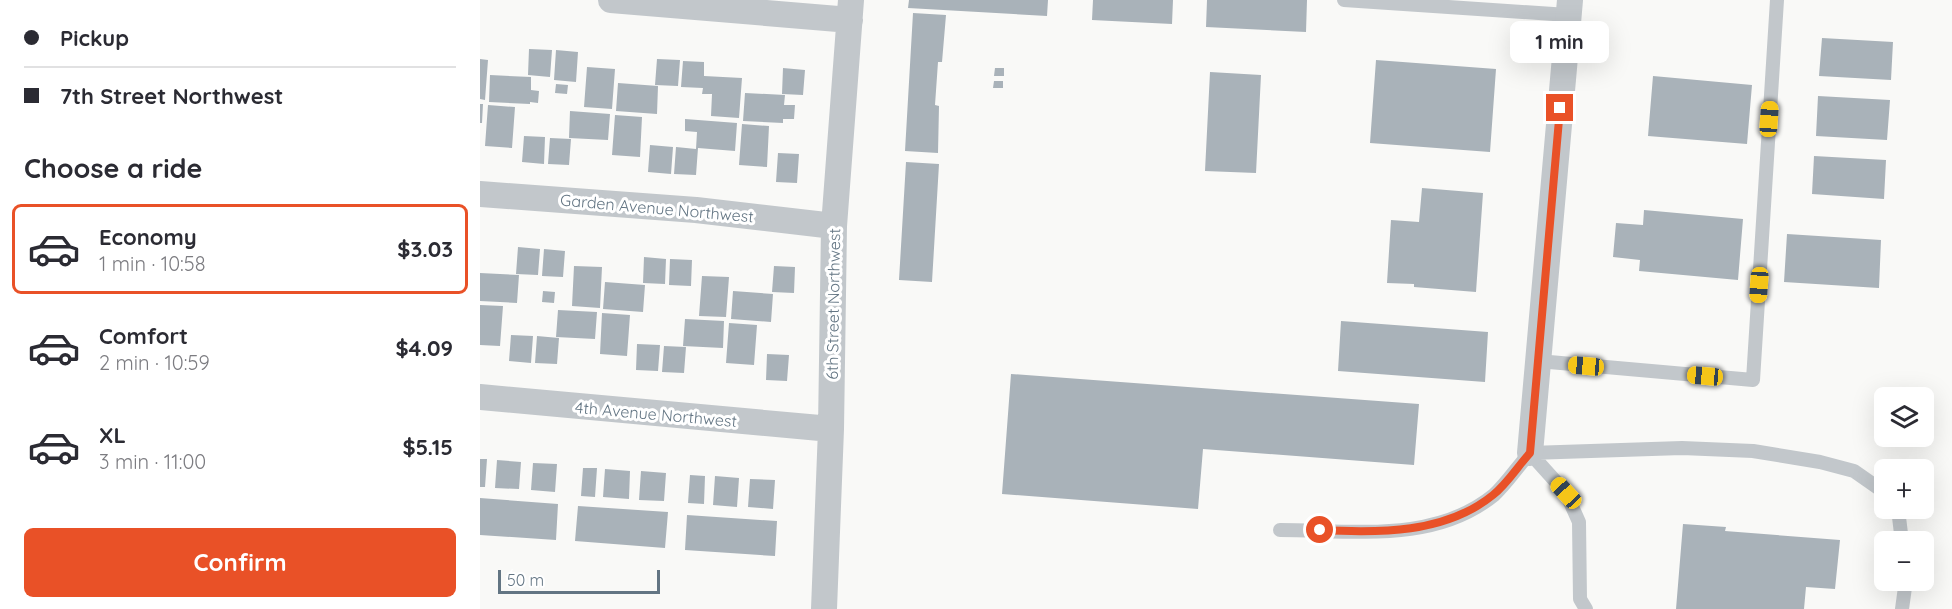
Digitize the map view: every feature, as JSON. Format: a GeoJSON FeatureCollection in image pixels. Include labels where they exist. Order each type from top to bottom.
{"type":"FeatureCollection","features":[{"type":"Feature","properties":{"kind":"street"},"geometry":{"type":"LineString","coordinates":[[610,0],[851,10]]}},
{"type":"Feature","properties":{"kind":"street"},"geometry":{"type":"LineString","coordinates":[[1530,453],[1569,8]]}},
{"type":"Feature","properties":{"kind":"street","name":"6th Street Northwest"},"geometry":{"type":"LineString","coordinates":[[824,609],[831,429],[834,226],[851,10]]}},
{"type":"Feature","properties":{"kind":"street","name":"Garden Avenue Northwest"},"geometry":{"type":"LineString","coordinates":[[480,194],[696,210],[834,226]]}},
{"type":"Feature","properties":{"kind":"street","name":"4th Avenue Northwest"},"geometry":{"type":"LineString","coordinates":[[480,398],[831,429]]}},
{"type":"Feature","properties":{"kind":"lane"},"geometry":{"type":"LineString","coordinates":[[1344,0],[1569,8]]}},
{"type":"Feature","properties":{"kind":"lane"},"geometry":{"type":"LineString","coordinates":[[1538,361],[1753,380],[1777,0]]}},
{"type":"Feature","properties":{"kind":"lane"},"geometry":{"type":"LineString","coordinates":[[1280,530],[1353,532],[1407,530],[1444,521],[1469,510],[1494,494],[1530,453],[1682,448],[1753,451],[1820,462],[1854,471],[1874,485]]}},
{"type":"Feature","properties":{"kind":"lane"},"geometry":{"type":"LineString","coordinates":[[1530,453],[1566,493],[1579,522],[1580,599],[1586,609]]}},
{"type":"Feature","properties":{"kind":"lane"},"geometry":{"type":"LineString","coordinates":[[1902,609],[1904,591]]}},
{"type":"Feature","properties":{"kind":"building"},"geometry":{"type":"Polygon","coordinates":[[[909,0],[1048,0],[1047,16],[908,8],[909,0]]]}},
{"type":"Feature","properties":{"kind":"building"},"geometry":{"type":"Polygon","coordinates":[[[1093,0],[1173,0],[1172,24],[1092,20],[1093,0]]]}},
{"type":"Feature","properties":{"kind":"building"},"geometry":{"type":"Polygon","coordinates":[[[1207,0],[1307,0],[1306,32],[1206,27],[1207,0]]]}},
{"type":"Feature","properties":{"kind":"building"},"geometry":{"type":"Polygon","coordinates":[[[913,13],[946,15],[942,62],[938,62],[935,105],[939,106],[938,153],[905,151],[913,13]]]}},
{"type":"Feature","properties":{"kind":"building"},"geometry":{"type":"Polygon","coordinates":[[[1822,38],[1893,42],[1891,80],[1819,76],[1822,38]]]}},
{"type":"Feature","properties":{"kind":"building"},"geometry":{"type":"Polygon","coordinates":[[[529,49],[552,50],[550,77],[528,75],[529,49]]]}},
{"type":"Feature","properties":{"kind":"building"},"geometry":{"type":"Polygon","coordinates":[[[556,50],[578,52],[576,82],[554,80],[556,50]]]}},
{"type":"Feature","properties":{"kind":"building"},"geometry":{"type":"Polygon","coordinates":[[[480,59],[488,60],[485,100],[480,99],[480,59]]]}},
{"type":"Feature","properties":{"kind":"building"},"geometry":{"type":"Polygon","coordinates":[[[657,59],[680,60],[678,86],[655,85],[657,59]]]}},
{"type":"Feature","properties":{"kind":"building"},"geometry":{"type":"Polygon","coordinates":[[[1376,60],[1496,69],[1490,152],[1370,143],[1376,60]]]}},
{"type":"Feature","properties":{"kind":"building"},"geometry":{"type":"Polygon","coordinates":[[[683,61],[704,62],[704,76],[742,78],[739,118],[711,116],[712,94],[702,94],[703,88],[681,87],[683,61]]]}},
{"type":"Feature","properties":{"kind":"building"},"geometry":{"type":"Polygon","coordinates":[[[587,67],[615,69],[612,109],[584,107],[587,67]]]}},
{"type":"Feature","properties":{"kind":"building"},"geometry":{"type":"Polygon","coordinates":[[[783,68],[805,70],[803,95],[782,94],[783,68]]]}},
{"type":"Feature","properties":{"kind":"building"},"geometry":{"type":"Polygon","coordinates":[[[995,68],[1004,68],[1004,76],[994,76],[995,68]]]}},
{"type":"Feature","properties":{"kind":"building"},"geometry":{"type":"Polygon","coordinates":[[[1210,72],[1261,75],[1256,173],[1205,171],[1210,72]]]}},
{"type":"Feature","properties":{"kind":"building"},"geometry":{"type":"Polygon","coordinates":[[[490,75],[531,77],[531,90],[539,91],[538,103],[489,102],[490,75]]]}},
{"type":"Feature","properties":{"kind":"building"},"geometry":{"type":"Polygon","coordinates":[[[1653,76],[1752,85],[1747,144],[1648,136],[1653,76]]]}},
{"type":"Feature","properties":{"kind":"building"},"geometry":{"type":"Polygon","coordinates":[[[994,81],[1003,81],[1003,88],[993,88],[994,81]]]}},
{"type":"Feature","properties":{"kind":"building"},"geometry":{"type":"Polygon","coordinates":[[[618,83],[658,86],[657,114],[616,111],[618,83]]]}},
{"type":"Feature","properties":{"kind":"building"},"geometry":{"type":"Polygon","coordinates":[[[556,84],[568,85],[567,94],[555,93],[556,84]]]}},
{"type":"Feature","properties":{"kind":"building"},"geometry":{"type":"Polygon","coordinates":[[[745,93],[785,95],[784,105],[795,105],[794,119],[783,119],[783,123],[743,121],[745,93]]]}},
{"type":"Feature","properties":{"kind":"building"},"geometry":{"type":"Polygon","coordinates":[[[1818,96],[1890,100],[1887,140],[1816,136],[1818,96]]]}},
{"type":"Feature","properties":{"kind":"building"},"geometry":{"type":"Polygon","coordinates":[[[480,104],[483,104],[482,123],[480,123],[480,104]]]}},
{"type":"Feature","properties":{"kind":"building"},"geometry":{"type":"Polygon","coordinates":[[[488,105],[515,107],[512,148],[485,146],[488,105]]]}},
{"type":"Feature","properties":{"kind":"building"},"geometry":{"type":"Polygon","coordinates":[[[570,111],[610,114],[608,140],[569,138],[570,111]]]}},
{"type":"Feature","properties":{"kind":"building"},"geometry":{"type":"Polygon","coordinates":[[[615,115],[642,117],[640,157],[612,155],[615,115]]]}},
{"type":"Feature","properties":{"kind":"building"},"geometry":{"type":"Polygon","coordinates":[[[685,119],[737,123],[735,151],[698,148],[696,175],[674,174],[676,147],[696,149],[697,132],[685,131],[685,119]]]}},
{"type":"Feature","properties":{"kind":"building"},"geometry":{"type":"Polygon","coordinates":[[[742,124],[769,126],[767,167],[739,165],[742,124]]]}},
{"type":"Feature","properties":{"kind":"building"},"geometry":{"type":"Polygon","coordinates":[[[524,136],[545,137],[544,164],[522,162],[524,136]]]}},
{"type":"Feature","properties":{"kind":"building"},"geometry":{"type":"Polygon","coordinates":[[[550,138],[571,139],[569,165],[548,164],[550,138]]]}},
{"type":"Feature","properties":{"kind":"building"},"geometry":{"type":"Polygon","coordinates":[[[650,145],[673,147],[671,174],[648,172],[650,145]]]}},
{"type":"Feature","properties":{"kind":"building"},"geometry":{"type":"Polygon","coordinates":[[[778,153],[799,154],[797,183],[776,182],[778,153]]]}},
{"type":"Feature","properties":{"kind":"building"},"geometry":{"type":"Polygon","coordinates":[[[1814,156],[1886,160],[1884,199],[1812,194],[1814,156]]]}},
{"type":"Feature","properties":{"kind":"building"},"geometry":{"type":"Polygon","coordinates":[[[906,162],[939,164],[932,282],[899,280],[906,162]]]}},
{"type":"Feature","properties":{"kind":"building"},"geometry":{"type":"Polygon","coordinates":[[[1422,188],[1483,193],[1476,292],[1387,283],[1391,220],[1419,222],[1422,188]]]}},
{"type":"Feature","properties":{"kind":"building"},"geometry":{"type":"Polygon","coordinates":[[[1644,210],[1743,219],[1738,280],[1639,271],[1640,260],[1613,257],[1616,223],[1643,225],[1644,210]]]}},
{"type":"Feature","properties":{"kind":"building"},"geometry":{"type":"Polygon","coordinates":[[[1787,234],[1881,240],[1879,288],[1784,282],[1787,234]]]}},
{"type":"Feature","properties":{"kind":"building"},"geometry":{"type":"Polygon","coordinates":[[[518,247],[540,249],[538,275],[516,274],[518,247]]]}},
{"type":"Feature","properties":{"kind":"building"},"geometry":{"type":"Polygon","coordinates":[[[544,249],[565,251],[563,277],[542,276],[544,249]]]}},
{"type":"Feature","properties":{"kind":"building"},"geometry":{"type":"Polygon","coordinates":[[[644,257],[666,259],[665,284],[643,283],[644,257]]]}},
{"type":"Feature","properties":{"kind":"building"},"geometry":{"type":"Polygon","coordinates":[[[670,259],[692,260],[691,286],[669,285],[670,259]]]}},
{"type":"Feature","properties":{"kind":"building"},"geometry":{"type":"Polygon","coordinates":[[[574,266],[602,267],[600,308],[572,306],[574,266]]]}},
{"type":"Feature","properties":{"kind":"building"},"geometry":{"type":"Polygon","coordinates":[[[774,266],[795,267],[794,293],[772,292],[774,266]]]}},
{"type":"Feature","properties":{"kind":"building"},"geometry":{"type":"Polygon","coordinates":[[[480,273],[519,275],[517,303],[480,301],[480,273]]]}},
{"type":"Feature","properties":{"kind":"building"},"geometry":{"type":"Polygon","coordinates":[[[702,276],[729,277],[726,317],[699,316],[702,276]]]}},
{"type":"Feature","properties":{"kind":"building"},"geometry":{"type":"Polygon","coordinates":[[[605,282],[645,285],[643,312],[603,309],[605,282]]]}},
{"type":"Feature","properties":{"kind":"building"},"geometry":{"type":"Polygon","coordinates":[[[543,291],[555,292],[554,303],[542,302],[543,291]]]}},
{"type":"Feature","properties":{"kind":"building"},"geometry":{"type":"Polygon","coordinates":[[[733,291],[773,294],[771,322],[731,319],[733,291]]]}},
{"type":"Feature","properties":{"kind":"building"},"geometry":{"type":"Polygon","coordinates":[[[480,305],[503,306],[500,346],[480,345],[480,305]]]}},
{"type":"Feature","properties":{"kind":"building"},"geometry":{"type":"Polygon","coordinates":[[[558,310],[597,312],[595,339],[556,337],[558,310]]]}},
{"type":"Feature","properties":{"kind":"building"},"geometry":{"type":"Polygon","coordinates":[[[602,313],[630,315],[627,356],[600,354],[602,313]]]}},
{"type":"Feature","properties":{"kind":"building"},"geometry":{"type":"Polygon","coordinates":[[[685,319],[724,321],[723,348],[683,346],[685,319]]]}},
{"type":"Feature","properties":{"kind":"building"},"geometry":{"type":"Polygon","coordinates":[[[1341,321],[1488,332],[1485,382],[1338,371],[1341,321]]]}},
{"type":"Feature","properties":{"kind":"building"},"geometry":{"type":"Polygon","coordinates":[[[729,323],[757,325],[754,365],[726,363],[729,323]]]}},
{"type":"Feature","properties":{"kind":"building"},"geometry":{"type":"Polygon","coordinates":[[[511,335],[533,336],[531,363],[509,361],[511,335]]]}},
{"type":"Feature","properties":{"kind":"building"},"geometry":{"type":"Polygon","coordinates":[[[537,336],[559,338],[557,364],[535,363],[537,336]]]}},
{"type":"Feature","properties":{"kind":"building"},"geometry":{"type":"Polygon","coordinates":[[[637,344],[660,345],[658,371],[636,370],[637,344]]]}},
{"type":"Feature","properties":{"kind":"building"},"geometry":{"type":"Polygon","coordinates":[[[664,346],[686,347],[684,373],[662,372],[664,346]]]}},
{"type":"Feature","properties":{"kind":"building"},"geometry":{"type":"Polygon","coordinates":[[[767,354],[789,355],[787,381],[766,380],[767,354]]]}},
{"type":"Feature","properties":{"kind":"building"},"geometry":{"type":"Polygon","coordinates":[[[1011,374],[1419,404],[1414,465],[1203,449],[1198,509],[1002,494],[1011,374]]]}},
{"type":"Feature","properties":{"kind":"building"},"geometry":{"type":"Polygon","coordinates":[[[480,459],[487,459],[485,487],[480,487],[480,459]]]}},
{"type":"Feature","properties":{"kind":"building"},"geometry":{"type":"Polygon","coordinates":[[[497,460],[521,462],[519,489],[495,488],[497,460]]]}},
{"type":"Feature","properties":{"kind":"building"},"geometry":{"type":"Polygon","coordinates":[[[533,463],[557,464],[555,492],[531,490],[533,463]]]}},
{"type":"Feature","properties":{"kind":"building"},"geometry":{"type":"Polygon","coordinates":[[[583,468],[597,468],[595,497],[581,496],[583,468]]]}},
{"type":"Feature","properties":{"kind":"building"},"geometry":{"type":"Polygon","coordinates":[[[605,469],[630,471],[629,499],[603,497],[605,469]]]}},
{"type":"Feature","properties":{"kind":"building"},"geometry":{"type":"Polygon","coordinates":[[[641,471],[666,473],[664,501],[639,500],[641,471]]]}},
{"type":"Feature","properties":{"kind":"building"},"geometry":{"type":"Polygon","coordinates":[[[690,475],[705,476],[704,504],[688,503],[690,475]]]}},
{"type":"Feature","properties":{"kind":"building"},"geometry":{"type":"Polygon","coordinates":[[[715,476],[739,478],[737,507],[713,505],[715,476]]]}},
{"type":"Feature","properties":{"kind":"building"},"geometry":{"type":"Polygon","coordinates":[[[750,479],[775,480],[773,509],[748,507],[750,479]]]}},
{"type":"Feature","properties":{"kind":"building"},"geometry":{"type":"Polygon","coordinates":[[[480,498],[558,504],[556,540],[480,535],[480,498]]]}},
{"type":"Feature","properties":{"kind":"building"},"geometry":{"type":"Polygon","coordinates":[[[578,506],[668,512],[665,548],[575,541],[578,506]]]}},
{"type":"Feature","properties":{"kind":"building"},"geometry":{"type":"Polygon","coordinates":[[[687,515],[777,521],[775,556],[685,550],[687,515]]]}},
{"type":"Feature","properties":{"kind":"building"},"geometry":{"type":"Polygon","coordinates":[[[1683,524],[1726,527],[1725,531],[1840,540],[1835,589],[1806,587],[1804,609],[1676,609],[1683,524]]]}},
{"type":"Feature","properties":{"kind":"route"},"geometry":{"type":"LineString","coordinates":[[1320,530],[1353,532],[1407,530],[1444,521],[1469,510],[1494,494],[1530,453],[1560,108]]}}]}
